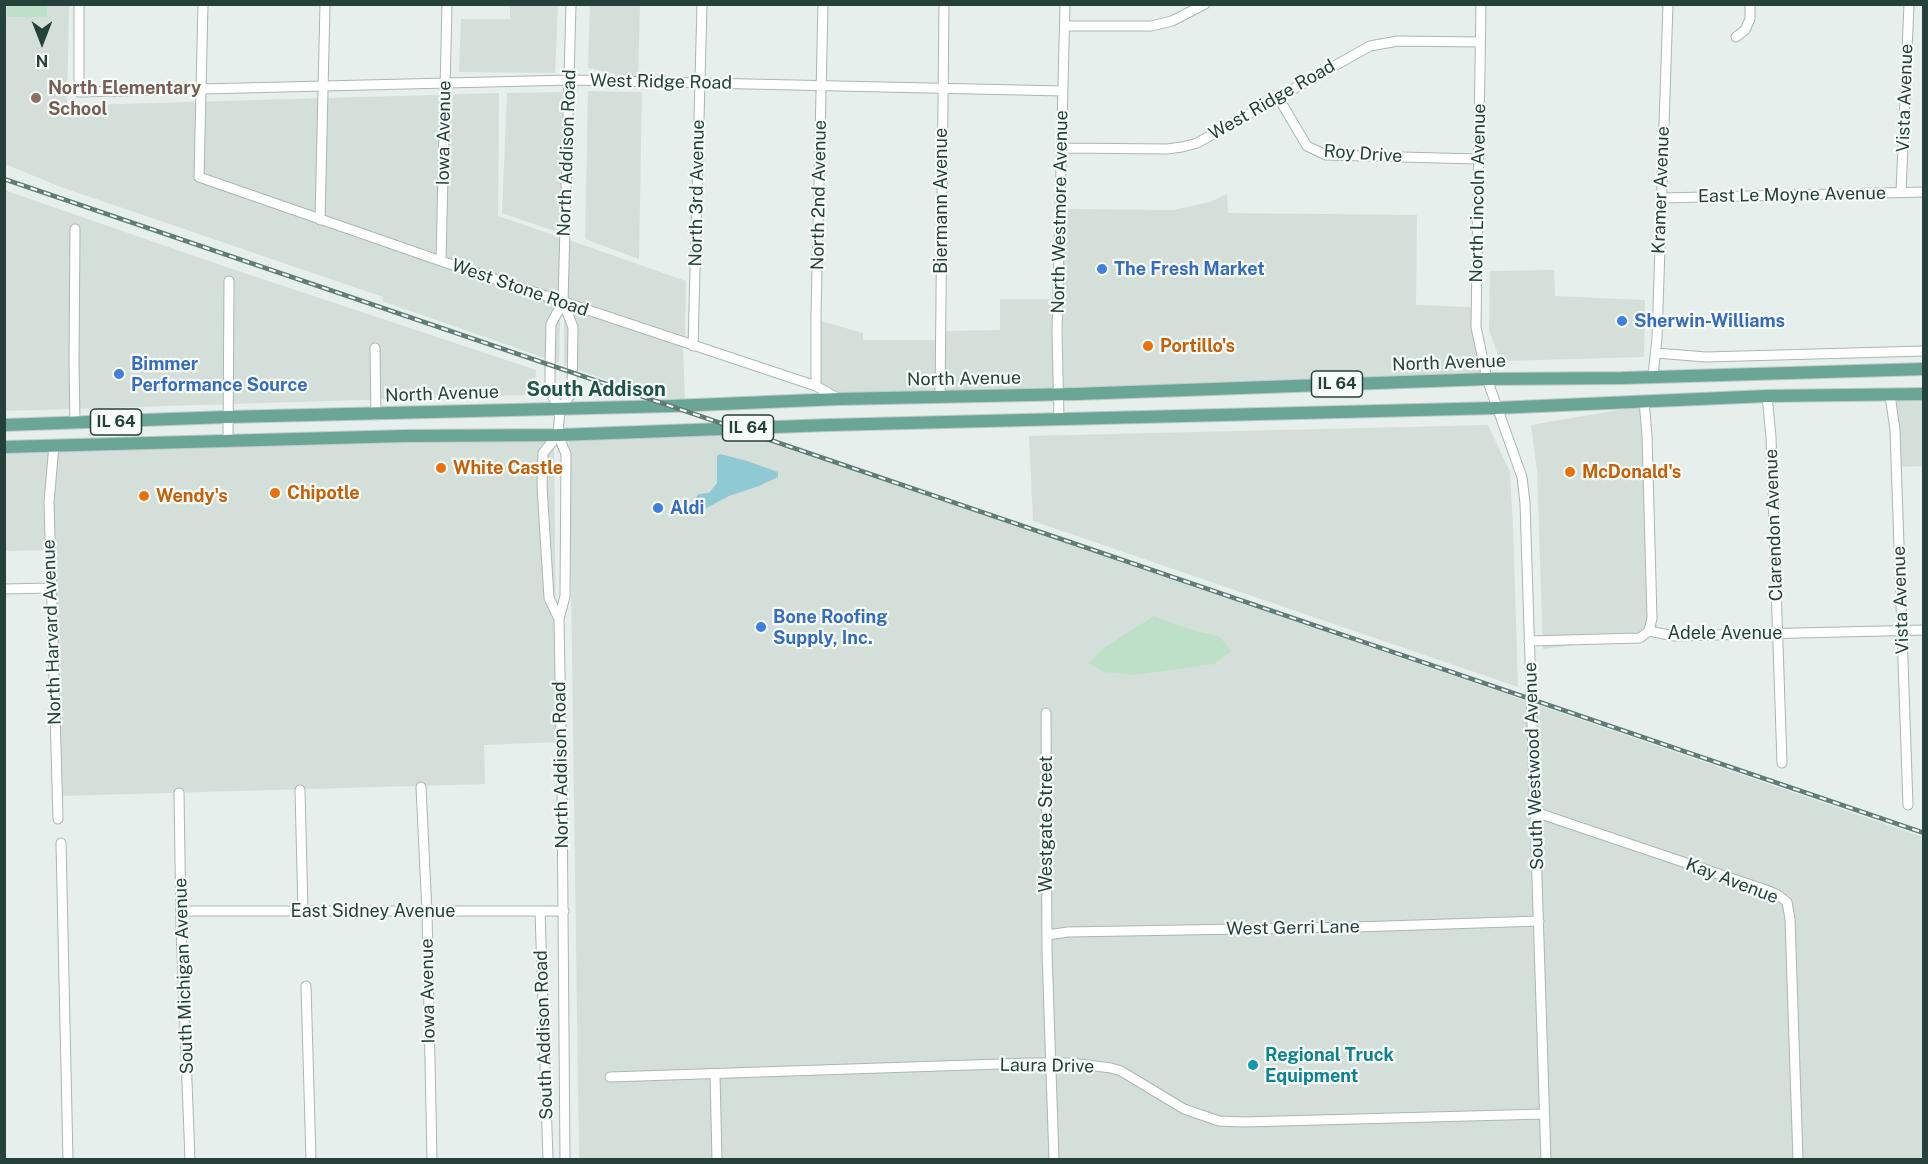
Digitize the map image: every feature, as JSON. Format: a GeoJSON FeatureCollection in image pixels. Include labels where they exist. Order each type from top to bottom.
{"type":"FeatureCollection","features":[{"type":"Feature","properties":{"kind":"main road","name":"North Avenue"},"geometry":{"type":"LineString","coordinates":[[4,425],[839,399],[940,398],[1487,379],[1923,369]]}},
{"type":"Feature","properties":{"kind":"main road","name":"IL 64"},"geometry":{"type":"LineString","coordinates":[[4,447],[405,436],[558,435],[1496,408],[1767,396],[1923,394]]}},
{"type":"Feature","properties":{"kind":"street","name":"West Ridge Road"},"geometry":{"type":"LineString","coordinates":[[79,4],[79,92],[570,81],[1063,91]]}},
{"type":"Feature","properties":{"kind":"street"},"geometry":{"type":"LineString","coordinates":[[201,90],[203,4]]}},
{"type":"Feature","properties":{"kind":"street"},"geometry":{"type":"LineString","coordinates":[[320,220],[325,4]]}},
{"type":"Feature","properties":{"kind":"street","name":"Iowa Avenue"},"geometry":{"type":"LineString","coordinates":[[441,261],[447,4]]}},
{"type":"Feature","properties":{"kind":"street","name":"North Addison Road"},"geometry":{"type":"LineString","coordinates":[[560,408],[550,393],[550,365],[552,324],[562,302],[572,4]]}},
{"type":"Feature","properties":{"kind":"street","name":"North 3rd Avenue"},"geometry":{"type":"LineString","coordinates":[[693,346],[702,4]]}},
{"type":"Feature","properties":{"kind":"street","name":"North 2nd Avenue"},"geometry":{"type":"LineString","coordinates":[[816,386],[823,4]]}},
{"type":"Feature","properties":{"kind":"street","name":"Biermann Avenue"},"geometry":{"type":"LineString","coordinates":[[940,398],[944,4]]}},
{"type":"Feature","properties":{"kind":"street","name":"North Westmore Avenue"},"geometry":{"type":"LineString","coordinates":[[1059,419],[1057,331],[1065,4]]}},
{"type":"Feature","properties":{"kind":"street"},"geometry":{"type":"LineString","coordinates":[[1065,26],[1151,26],[1172,21],[1205,4]]}},
{"type":"Feature","properties":{"kind":"street","name":"North Lincoln Avenue"},"geometry":{"type":"LineString","coordinates":[[1481,4],[1479,206],[1475,316],[1487,379]]}},
{"type":"Feature","properties":{"kind":"street","name":"Kramer Avenue"},"geometry":{"type":"LineString","coordinates":[[1653,376],[1656,353],[1668,4]]}},
{"type":"Feature","properties":{"kind":"street"},"geometry":{"type":"LineString","coordinates":[[1736,38],[1745,30],[1750,19],[1750,4]]}},
{"type":"Feature","properties":{"kind":"street","name":"Vista Avenue"},"geometry":{"type":"LineString","coordinates":[[1901,192],[1909,4]]}},
{"type":"Feature","properties":{"kind":"street","name":"West Ridge Road"},"geometry":{"type":"LineString","coordinates":[[1062,148],[1167,149],[1182,147],[1215,134],[1376,44],[1398,40],[1480,42]]}},
{"type":"Feature","properties":{"kind":"street","name":"West Stone Road"},"geometry":{"type":"LineString","coordinates":[[201,90],[200,177],[320,220],[816,386],[839,399]]}},
{"type":"Feature","properties":{"kind":"street","name":"Roy Drive"},"geometry":{"type":"LineString","coordinates":[[1278,97],[1307,146],[1326,155],[1478,159]]}},
{"type":"Feature","properties":{"kind":"street","name":"East Le Moyne Avenue"},"geometry":{"type":"LineString","coordinates":[[1661,198],[1923,192]]}},
{"type":"Feature","properties":{"kind":"street"},"geometry":{"type":"LineString","coordinates":[[75,229],[75,424]]}},
{"type":"Feature","properties":{"kind":"street"},"geometry":{"type":"LineString","coordinates":[[228,441],[230,281]]}},
{"type":"Feature","properties":{"kind":"street","name":"North Addison Road"},"geometry":{"type":"LineString","coordinates":[[562,302],[573,327],[572,393],[560,408],[558,435],[566,454],[565,596],[559,619],[564,911]]}},
{"type":"Feature","properties":{"kind":"street"},"geometry":{"type":"LineString","coordinates":[[375,348],[376,414]]}},
{"type":"Feature","properties":{"kind":"street"},"geometry":{"type":"LineString","coordinates":[[1656,353],[1706,357],[1923,351]]}},
{"type":"Feature","properties":{"kind":"street","name":"South Westwood Avenue"},"geometry":{"type":"LineString","coordinates":[[1487,379],[1522,477],[1525,503],[1546,1160]]}},
{"type":"Feature","properties":{"kind":"street","name":"Vista Avenue"},"geometry":{"type":"LineString","coordinates":[[1890,395],[1895,430],[1908,805]]}},
{"type":"Feature","properties":{"kind":"street","name":"Clarendon Avenue"},"geometry":{"type":"LineString","coordinates":[[1767,396],[1771,437],[1782,763]]}},
{"type":"Feature","properties":{"kind":"street"},"geometry":{"type":"LineString","coordinates":[[1644,401],[1652,618],[1649,631]]}},
{"type":"Feature","properties":{"kind":"street","name":"North Addison Road"},"geometry":{"type":"LineString","coordinates":[[558,435],[543,453],[543,497],[549,598],[559,619]]}},
{"type":"Feature","properties":{"kind":"street","name":"North Harvard Avenue"},"geometry":{"type":"LineString","coordinates":[[54,445],[49,502],[58,819]]}},
{"type":"Feature","properties":{"kind":"street"},"geometry":{"type":"LineString","coordinates":[[4,589],[50,588]]}},
{"type":"Feature","properties":{"kind":"street","name":"Adele Avenue"},"geometry":{"type":"LineString","coordinates":[[1529,641],[1640,638],[1649,631],[1674,636],[1923,630]]}},
{"type":"Feature","properties":{"kind":"street","name":"Westgate Street"},"geometry":{"type":"LineString","coordinates":[[1046,712],[1047,935],[1054,1160]]}},
{"type":"Feature","properties":{"kind":"street","name":"Iowa Avenue"},"geometry":{"type":"LineString","coordinates":[[421,787],[427,912],[432,1160]]}},
{"type":"Feature","properties":{"kind":"street"},"geometry":{"type":"LineString","coordinates":[[300,790],[303,911]]}},
{"type":"Feature","properties":{"kind":"street","name":"South Michigan Avenue"},"geometry":{"type":"LineString","coordinates":[[179,793],[181,926],[190,1160]]}},
{"type":"Feature","properties":{"kind":"street","name":"Kay Avenue"},"geometry":{"type":"LineString","coordinates":[[1535,812],[1769,891],[1787,902],[1790,919],[1798,1160]]}},
{"type":"Feature","properties":{"kind":"street"},"geometry":{"type":"LineString","coordinates":[[61,843],[68,1160]]}},
{"type":"Feature","properties":{"kind":"street","name":"East Sidney Avenue"},"geometry":{"type":"LineString","coordinates":[[182,911],[564,911]]}},
{"type":"Feature","properties":{"kind":"street","name":"South Addison Road"},"geometry":{"type":"LineString","coordinates":[[540,911],[548,1160]]}},
{"type":"Feature","properties":{"kind":"street","name":"South Addison Road"},"geometry":{"type":"LineString","coordinates":[[564,911],[565,1160]]}},
{"type":"Feature","properties":{"kind":"street","name":"West Gerri Lane"},"geometry":{"type":"LineString","coordinates":[[1047,935],[1068,932],[1539,921]]}},
{"type":"Feature","properties":{"kind":"street"},"geometry":{"type":"LineString","coordinates":[[306,986],[311,1160]]}},
{"type":"Feature","properties":{"kind":"street","name":"Laura Drive"},"geometry":{"type":"LineString","coordinates":[[610,1077],[1050,1063],[1111,1068],[1120,1071],[1184,1109],[1218,1121],[1544,1114]]}},
{"type":"Feature","properties":{"kind":"street"},"geometry":{"type":"LineString","coordinates":[[715,1074],[717,1160]]}},
{"type":"Feature","properties":{"kind":"shaded area"},"geometry":{"type":"Polygon","coordinates":[[[4,5],[69,5],[67,108],[85,105],[499,93],[498,216],[562,238],[559,363],[382,301],[383,297],[58,186],[5,164],[4,5]]]}},
{"type":"Feature","properties":{"kind":"shaded area"},"geometry":{"type":"Polygon","coordinates":[[[510,5],[558,5],[555,73],[459,72],[461,19],[510,19],[510,5]]]}},
{"type":"Feature","properties":{"kind":"shaded area"},"geometry":{"type":"Polygon","coordinates":[[[590,5],[640,5],[638,79],[588,68],[590,5]]]}},
{"type":"Feature","properties":{"kind":"shaded area"},"geometry":{"type":"Polygon","coordinates":[[[588,91],[642,92],[639,259],[585,239],[588,91]]]}},
{"type":"Feature","properties":{"kind":"shaded area"},"geometry":{"type":"Polygon","coordinates":[[[563,92],[563,234],[502,213],[507,93],[563,92]]]}},
{"type":"Feature","properties":{"kind":"shaded area"},"geometry":{"type":"Polygon","coordinates":[[[4,190],[536,370],[535,384],[524,395],[5,411],[4,190]]]}},
{"type":"Feature","properties":{"kind":"shaded area"},"geometry":{"type":"Polygon","coordinates":[[[1227,194],[1228,213],[1417,215],[1416,305],[1471,307],[1484,376],[1062,392],[1064,209],[1173,210],[1210,202],[1227,194]]]}},
{"type":"Feature","properties":{"kind":"shaded area"},"geometry":{"type":"Polygon","coordinates":[[[566,239],[686,281],[685,336],[565,301],[566,239]]]}},
{"type":"Feature","properties":{"kind":"shaded area"},"geometry":{"type":"Polygon","coordinates":[[[1554,270],[1555,296],[1645,300],[1644,357],[1504,361],[1498,355],[1489,330],[1490,271],[1554,270]]]}},
{"type":"Feature","properties":{"kind":"shaded area"},"geometry":{"type":"Polygon","coordinates":[[[1000,299],[1056,299],[1057,392],[841,397],[814,384],[814,319],[863,333],[863,340],[943,340],[943,331],[1000,330],[1000,299]]]}},
{"type":"Feature","properties":{"kind":"shaded area"},"geometry":{"type":"Polygon","coordinates":[[[564,305],[683,344],[685,404],[673,403],[564,365],[564,305]]]}},
{"type":"Feature","properties":{"kind":"shaded area"},"geometry":{"type":"Polygon","coordinates":[[[1894,399],[1923,399],[1923,466],[1898,467],[1894,399]]]}},
{"type":"Feature","properties":{"kind":"shaded area"},"geometry":{"type":"Polygon","coordinates":[[[1648,405],[1657,635],[1543,649],[1537,470],[1531,425],[1648,405]]]}},
{"type":"Feature","properties":{"kind":"shaded area"},"geometry":{"type":"Polygon","coordinates":[[[1488,425],[1510,472],[1518,687],[1033,521],[1029,436],[1488,425]]]}},
{"type":"Feature","properties":{"kind":"shaded area"},"geometry":{"type":"Polygon","coordinates":[[[739,431],[1923,837],[1923,1159],[579,1159],[569,434],[739,431]]]}},
{"type":"Feature","properties":{"kind":"shaded area"},"geometry":{"type":"Polygon","coordinates":[[[554,440],[557,742],[484,745],[485,784],[61,796],[52,502],[58,450],[554,440]]]}},
{"type":"Feature","properties":{"kind":"shaded area"},"geometry":{"type":"Polygon","coordinates":[[[51,448],[47,550],[5,551],[4,450],[51,448]]]}},
{"type":"Feature","properties":{"kind":"green space"},"geometry":{"type":"Polygon","coordinates":[[[7,5],[47,5],[47,17],[7,17],[7,5]]]}},
{"type":"Feature","properties":{"kind":"green space"},"geometry":{"type":"Polygon","coordinates":[[[1154,616],[1195,631],[1219,636],[1231,651],[1214,664],[1134,675],[1104,672],[1089,663],[1105,647],[1154,616]]]}},
{"type":"Feature","properties":{"kind":"water"},"geometry":{"type":"Polygon","coordinates":[[[720,454],[778,472],[778,477],[729,496],[701,511],[695,498],[699,494],[709,493],[717,483],[717,456],[720,454]]]}},
{"type":"Feature","properties":{"kind":"railway"},"geometry":{"type":"LineString","coordinates":[[4,179],[1924,833]]}},
{"type":"Feature","properties":{"kind":"place","name":"North Elementary School"},"geometry":{"type":"Point","coordinates":[36,98]}},
{"type":"Feature","properties":{"kind":"place","name":"The Fresh Market"},"geometry":{"type":"Point","coordinates":[1102,269]}},
{"type":"Feature","properties":{"kind":"place","name":"Sherwin-Williams"},"geometry":{"type":"Point","coordinates":[1622,321]}},
{"type":"Feature","properties":{"kind":"place","name":"Portillo's"},"geometry":{"type":"Point","coordinates":[1148,346]}},
{"type":"Feature","properties":{"kind":"place","name":"Bimmer Performance Source"},"geometry":{"type":"Point","coordinates":[119,374]}},
{"type":"Feature","properties":{"kind":"place","name":"White Castle"},"geometry":{"type":"Point","coordinates":[441,468]}},
{"type":"Feature","properties":{"kind":"place","name":"McDonald's"},"geometry":{"type":"Point","coordinates":[1570,472]}},
{"type":"Feature","properties":{"kind":"place","name":"Chipotle"},"geometry":{"type":"Point","coordinates":[275,493]}},
{"type":"Feature","properties":{"kind":"place","name":"Wendy's"},"geometry":{"type":"Point","coordinates":[144,496]}},
{"type":"Feature","properties":{"kind":"place","name":"Aldi"},"geometry":{"type":"Point","coordinates":[658,508]}},
{"type":"Feature","properties":{"kind":"place","name":"Bone Roofing Supply, Inc."},"geometry":{"type":"Point","coordinates":[761,627]}},
{"type":"Feature","properties":{"kind":"place","name":"Regional Truck Equipment"},"geometry":{"type":"Point","coordinates":[1253,1065]}},
{"type":"Feature","properties":{"kind":"district","name":"South Addison"},"geometry":{"type":"Point","coordinates":[596,390]}}]}
